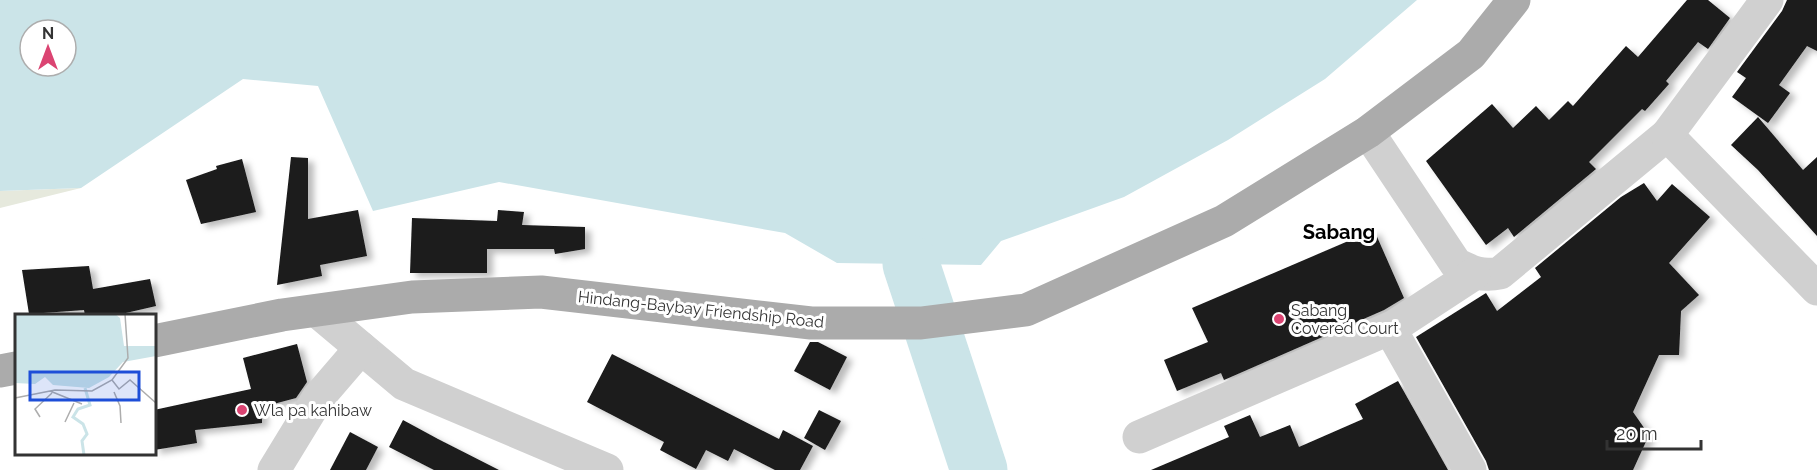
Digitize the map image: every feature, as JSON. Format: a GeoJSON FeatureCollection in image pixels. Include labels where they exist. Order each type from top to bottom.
{"type":"FeatureCollection","features":[{"type":"Feature","properties":{"kind":"main road","name":"Hindang-Baybay Friendship Road"},"geometry":{"type":"LineString","coordinates":[[156,341],[317,311],[412,297],[541,292],[811,323],[921,323],[1026,310],[1224,221],[1368,132],[1471,54],[1514,0]]}},
{"type":"Feature","properties":{"kind":"main road"},"geometry":{"type":"LineString","coordinates":[[0,371],[15,368]]}},
{"type":"Feature","properties":{"kind":"street"},"geometry":{"type":"LineString","coordinates":[[1368,132],[1455,264],[1474,274],[1487,276],[1500,273],[1667,135],[1767,0]]}},
{"type":"Feature","properties":{"kind":"street"},"geometry":{"type":"LineString","coordinates":[[1667,135],[1817,289]]}},
{"type":"Feature","properties":{"kind":"street"},"geometry":{"type":"LineString","coordinates":[[1138,437],[1393,327],[1474,274]]}},
{"type":"Feature","properties":{"kind":"street"},"geometry":{"type":"LineString","coordinates":[[317,311],[404,384],[607,470]]}},
{"type":"Feature","properties":{"kind":"street"},"geometry":{"type":"LineString","coordinates":[[1393,327],[1397,340],[1470,470]]}},
{"type":"Feature","properties":{"kind":"street"},"geometry":{"type":"LineString","coordinates":[[274,470],[318,398],[362,348]]}},
{"type":"Feature","properties":{"kind":"shaded area"},"geometry":{"type":"Polygon","coordinates":[[[81,188],[0,208],[0,191],[81,188]]]}},
{"type":"Feature","properties":{"kind":"water"},"geometry":{"type":"Polygon","coordinates":[[[0,0],[1417,0],[1325,79],[1228,140],[1124,197],[1001,241],[981,265],[837,263],[785,233],[499,182],[373,211],[318,86],[243,79],[81,188],[0,191],[0,0]]]}},
{"type":"Feature","properties":{"kind":"building"},"geometry":{"type":"Polygon","coordinates":[[[1687,0],[1708,0],[1730,18],[1708,49],[1698,42],[1666,81],[1669,84],[1645,111],[1642,109],[1589,162],[1596,169],[1514,237],[1508,228],[1486,245],[1426,161],[1492,104],[1513,128],[1536,106],[1549,120],[1568,101],[1573,106],[1626,46],[1638,57],[1687,0]]]}},
{"type":"Feature","properties":{"kind":"building"},"geometry":{"type":"Polygon","coordinates":[[[1787,0],[1817,0],[1817,51],[1807,46],[1779,85],[1790,93],[1768,123],[1732,97],[1746,78],[1737,72],[1782,11],[1787,0]]]}},
{"type":"Feature","properties":{"kind":"building"},"geometry":{"type":"Polygon","coordinates":[[[1758,117],[1803,170],[1817,157],[1817,236],[1758,170],[1731,145],[1758,117]]]}},
{"type":"Feature","properties":{"kind":"building"},"geometry":{"type":"Polygon","coordinates":[[[291,157],[308,158],[308,219],[358,210],[367,256],[320,265],[322,276],[277,285],[291,157]]]}},
{"type":"Feature","properties":{"kind":"building"},"geometry":{"type":"Polygon","coordinates":[[[242,159],[256,212],[201,224],[186,180],[217,169],[216,166],[242,159]]]}},
{"type":"Feature","properties":{"kind":"building"},"geometry":{"type":"Polygon","coordinates":[[[1644,183],[1657,201],[1672,184],[1710,217],[1669,263],[1699,295],[1681,311],[1679,355],[1659,355],[1633,412],[1649,435],[1633,470],[1489,470],[1416,337],[1486,293],[1497,311],[1541,277],[1535,268],[1621,197],[1644,183]]]}},
{"type":"Feature","properties":{"kind":"building"},"geometry":{"type":"Polygon","coordinates":[[[498,210],[524,212],[522,225],[585,227],[585,249],[555,254],[554,249],[487,249],[487,273],[410,273],[412,218],[497,221],[498,210]]]}},
{"type":"Feature","properties":{"kind":"building","name":"Sabang Covered Court"},"geometry":{"type":"Polygon","coordinates":[[[1374,230],[1404,298],[1384,310],[1224,380],[1221,373],[1177,391],[1164,360],[1208,342],[1192,308],[1374,230]]]}},
{"type":"Feature","properties":{"kind":"building"},"geometry":{"type":"Polygon","coordinates":[[[89,266],[93,289],[150,279],[156,306],[121,314],[85,314],[84,310],[29,314],[22,270],[89,266]]]}},
{"type":"Feature","properties":{"kind":"building"},"geometry":{"type":"Polygon","coordinates":[[[810,342],[818,342],[847,357],[830,390],[794,371],[810,342]]]}},
{"type":"Feature","properties":{"kind":"building"},"geometry":{"type":"Polygon","coordinates":[[[297,344],[307,382],[296,398],[262,407],[262,423],[195,430],[197,443],[156,450],[156,410],[251,389],[243,358],[297,344]]]}},
{"type":"Feature","properties":{"kind":"building"},"geometry":{"type":"Polygon","coordinates":[[[612,354],[779,439],[783,430],[813,446],[800,470],[775,470],[734,449],[728,461],[706,450],[696,469],[660,450],[664,442],[587,402],[612,354]]]}},
{"type":"Feature","properties":{"kind":"building"},"geometry":{"type":"Polygon","coordinates":[[[1398,381],[1448,470],[1151,470],[1229,437],[1224,426],[1250,415],[1260,437],[1290,425],[1299,447],[1363,419],[1355,404],[1398,381]]]}},
{"type":"Feature","properties":{"kind":"building"},"geometry":{"type":"Polygon","coordinates":[[[819,410],[841,421],[825,450],[804,438],[819,410]]]}},
{"type":"Feature","properties":{"kind":"building"},"geometry":{"type":"Polygon","coordinates":[[[403,420],[499,470],[434,470],[389,447],[403,420]]]}},
{"type":"Feature","properties":{"kind":"building"},"geometry":{"type":"Polygon","coordinates":[[[350,432],[378,447],[366,470],[330,470],[350,432]]]}},
{"type":"Feature","properties":{"kind":"waterway"},"geometry":{"type":"LineString","coordinates":[[911,264],[979,470]]}},
{"type":"Feature","properties":{"kind":"place","name":"Sabang Covered Court"},"geometry":{"type":"Point","coordinates":[1279,319]}},
{"type":"Feature","properties":{"kind":"place","name":"Wla pa kahibaw"},"geometry":{"type":"Point","coordinates":[242,410]}},
{"type":"Feature","properties":{"kind":"district","name":"Sabang"},"geometry":{"type":"Point","coordinates":[1339,232]}}]}
